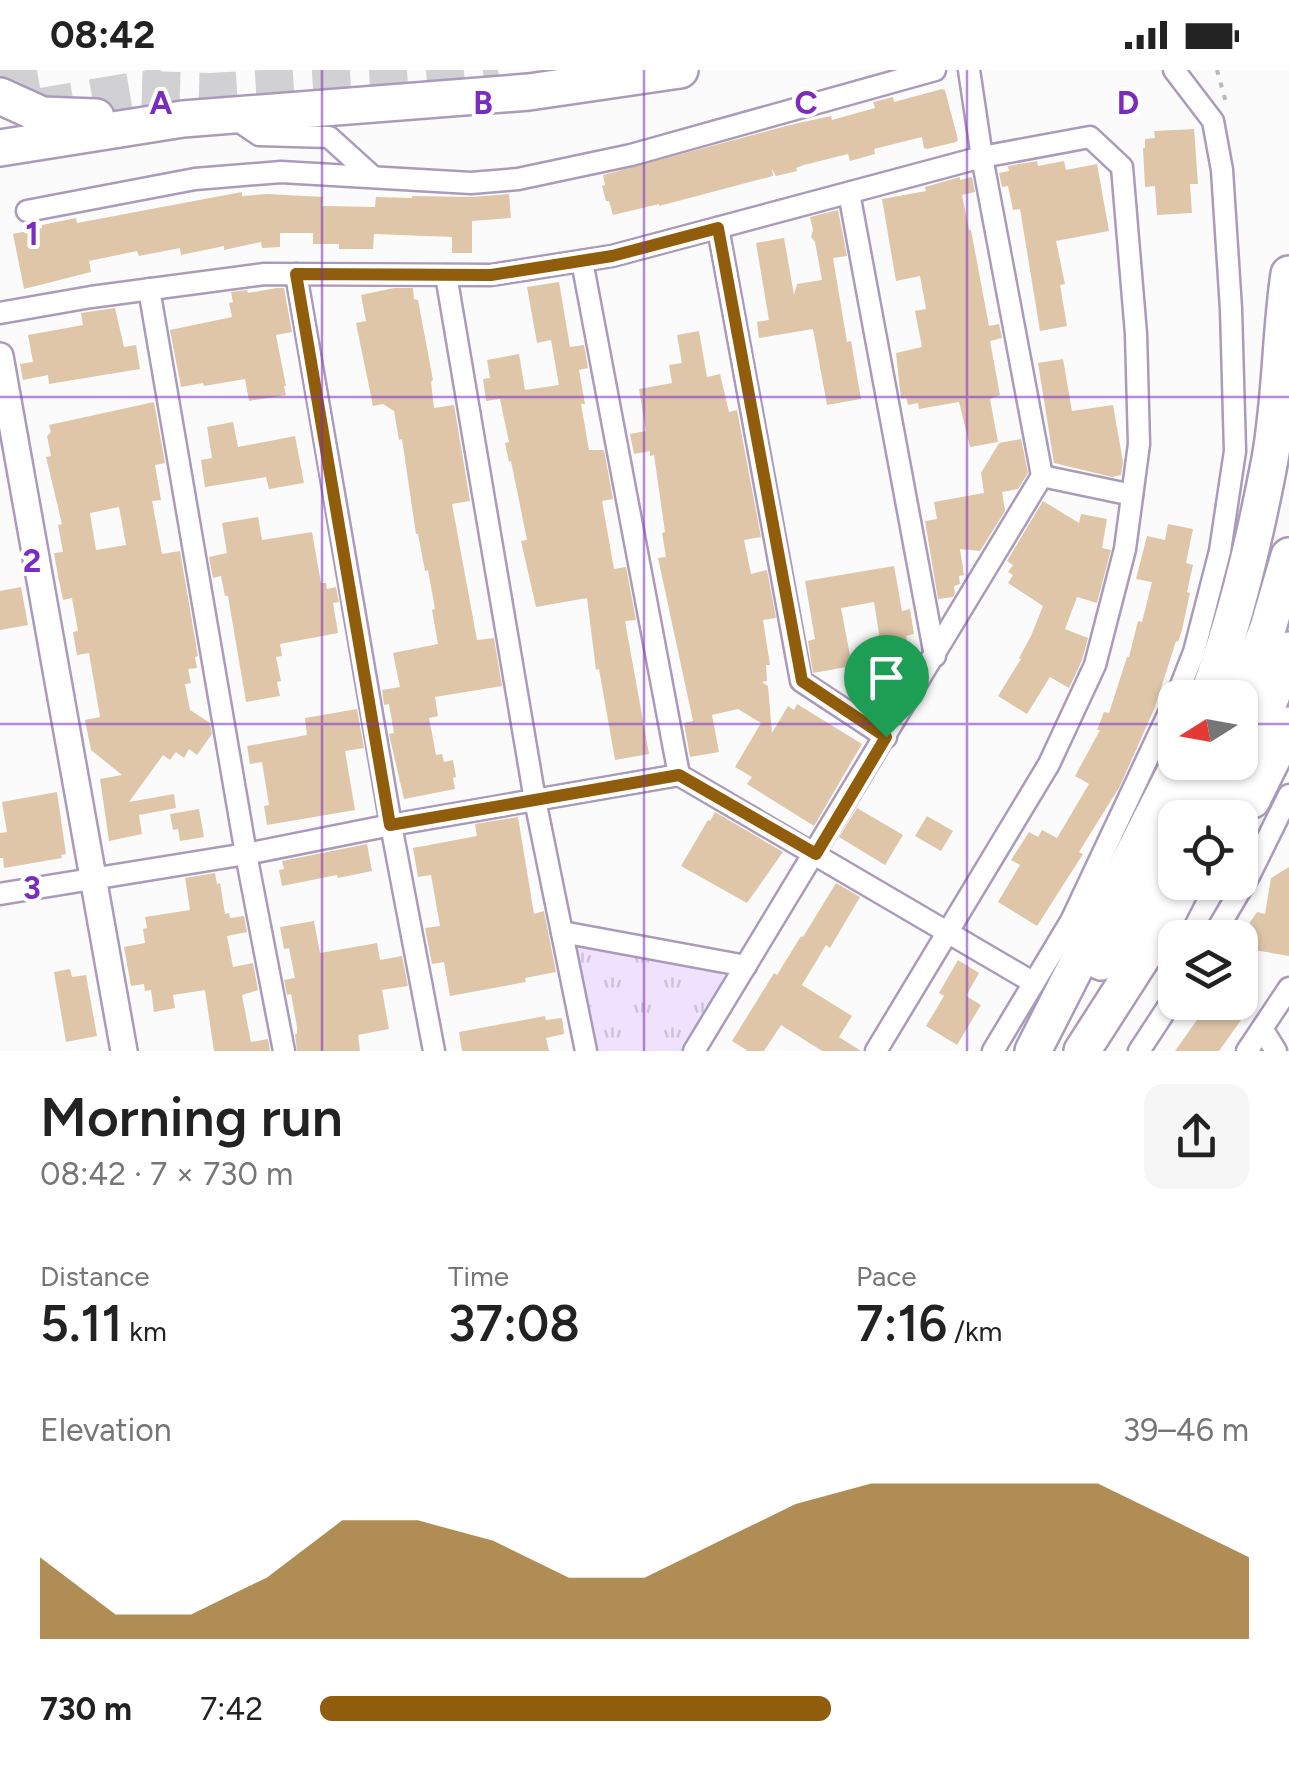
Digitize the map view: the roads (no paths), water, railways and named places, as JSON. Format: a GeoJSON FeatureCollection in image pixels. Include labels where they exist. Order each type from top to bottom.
{"type":"FeatureCollection","features":[{"type":"Feature","properties":{"kind":"highway"},"geometry":{"type":"LineString","coordinates":[[0,148],[229,114],[530,92],[680,70]]}},
{"type":"Feature","properties":{"kind":"highway"},"geometry":{"type":"LineString","coordinates":[[0,96],[42,115],[92,116],[141,126]]}},
{"type":"Feature","properties":{"kind":"highway"},"geometry":{"type":"LineString","coordinates":[[1214,680],[1239,596],[1270,458],[1289,274]]}},
{"type":"Feature","properties":{"kind":"highway"},"geometry":{"type":"LineString","coordinates":[[1247,680],[1268,628],[1289,556]]}},
{"type":"Feature","properties":{"kind":"highway"},"geometry":{"type":"LineString","coordinates":[[1227,800],[1247,760],[1289,650]]}},
{"type":"Feature","properties":{"kind":"highway"},"geometry":{"type":"LineString","coordinates":[[1252,800],[1289,725]]}},
{"type":"Feature","properties":{"kind":"highway"},"geometry":{"type":"LineString","coordinates":[[1033,1051],[1171,780]]}},
{"type":"Feature","properties":{"kind":"highway"},"geometry":{"type":"LineString","coordinates":[[1044,1051],[1134,912],[1158,867]]}},
{"type":"Feature","properties":{"kind":"highway"},"geometry":{"type":"LineString","coordinates":[[1082,1051],[1175,900]]}},
{"type":"Feature","properties":{"kind":"highway"},"geometry":{"type":"LineString","coordinates":[[1103,1051],[1158,972]]}},
{"type":"Feature","properties":{"kind":"street"},"geometry":{"type":"LineString","coordinates":[[27,211],[195,180],[281,172],[471,183],[518,179],[631,155],[935,70]]}},
{"type":"Feature","properties":{"kind":"street"},"geometry":{"type":"LineString","coordinates":[[694,1051],[1042,476],[969,70]]}},
{"type":"Feature","properties":{"kind":"street"},"geometry":{"type":"LineString","coordinates":[[1174,70],[1213,121],[1222,170],[1235,451],[1220,550],[1183,680]]}},
{"type":"Feature","properties":{"kind":"street"},"geometry":{"type":"LineString","coordinates":[[229,114],[259,135],[329,137],[372,176]]}},
{"type":"Feature","properties":{"kind":"street"},"geometry":{"type":"LineString","coordinates":[[0,313],[265,274],[491,275],[582,261],[982,157],[1090,137],[1122,167],[1139,444],[1125,549],[1095,665],[1048,764],[876,1051]]}},
{"type":"Feature","properties":{"kind":"street"},"geometry":{"type":"LineString","coordinates":[[849,193],[935,656]]}},
{"type":"Feature","properties":{"kind":"street"},"geometry":{"type":"LineString","coordinates":[[718,228],[802,681],[886,737]]}},
{"type":"Feature","properties":{"kind":"street"},"geometry":{"type":"LineString","coordinates":[[582,261],[679,775]]}},
{"type":"Feature","properties":{"kind":"street"},"geometry":{"type":"LineString","coordinates":[[296,274],[390,825],[434,1051]]}},
{"type":"Feature","properties":{"kind":"street"},"geometry":{"type":"LineString","coordinates":[[446,275],[535,800],[586,1051]]}},
{"type":"Feature","properties":{"kind":"street"},"geometry":{"type":"LineString","coordinates":[[149,289],[246,854],[284,1051]]}},
{"type":"Feature","properties":{"kind":"street"},"geometry":{"type":"LineString","coordinates":[[0,356],[124,1051]]}},
{"type":"Feature","properties":{"kind":"street"},"geometry":{"type":"LineString","coordinates":[[1042,476],[1132,495]]}},
{"type":"Feature","properties":{"kind":"street"},"geometry":{"type":"LineString","coordinates":[[994,1051],[1071,921],[1158,737]]}},
{"type":"Feature","properties":{"kind":"street"},"geometry":{"type":"LineString","coordinates":[[0,894],[246,854],[679,775],[1034,983]]}},
{"type":"Feature","properties":{"kind":"street"},"geometry":{"type":"LineString","coordinates":[[1223,920],[1289,795]]}},
{"type":"Feature","properties":{"kind":"street"},"geometry":{"type":"LineString","coordinates":[[562,932],[746,966]]}},
{"type":"Feature","properties":{"kind":"street"},"geometry":{"type":"LineString","coordinates":[[1247,1051],[1289,988]]}},
{"type":"Feature","properties":{"kind":"street"},"geometry":{"type":"LineString","coordinates":[[1139,1051],[1159,1020]]}},
{"type":"Feature","properties":{"kind":"street"},"geometry":{"type":"LineString","coordinates":[[1263,1030],[1276,1051]]}},
{"type":"Feature","properties":{"kind":"tunnel"},"geometry":{"type":"LineString","coordinates":[[0,80],[53,70]]}},
{"type":"Feature","properties":{"kind":"tunnel"},"geometry":{"type":"LineString","coordinates":[[142,90],[212,92],[433,79],[498,70]]}},
{"type":"Feature","properties":{"kind":"tunnel"},"geometry":{"type":"LineString","coordinates":[[36,108],[164,86]]}}]}
